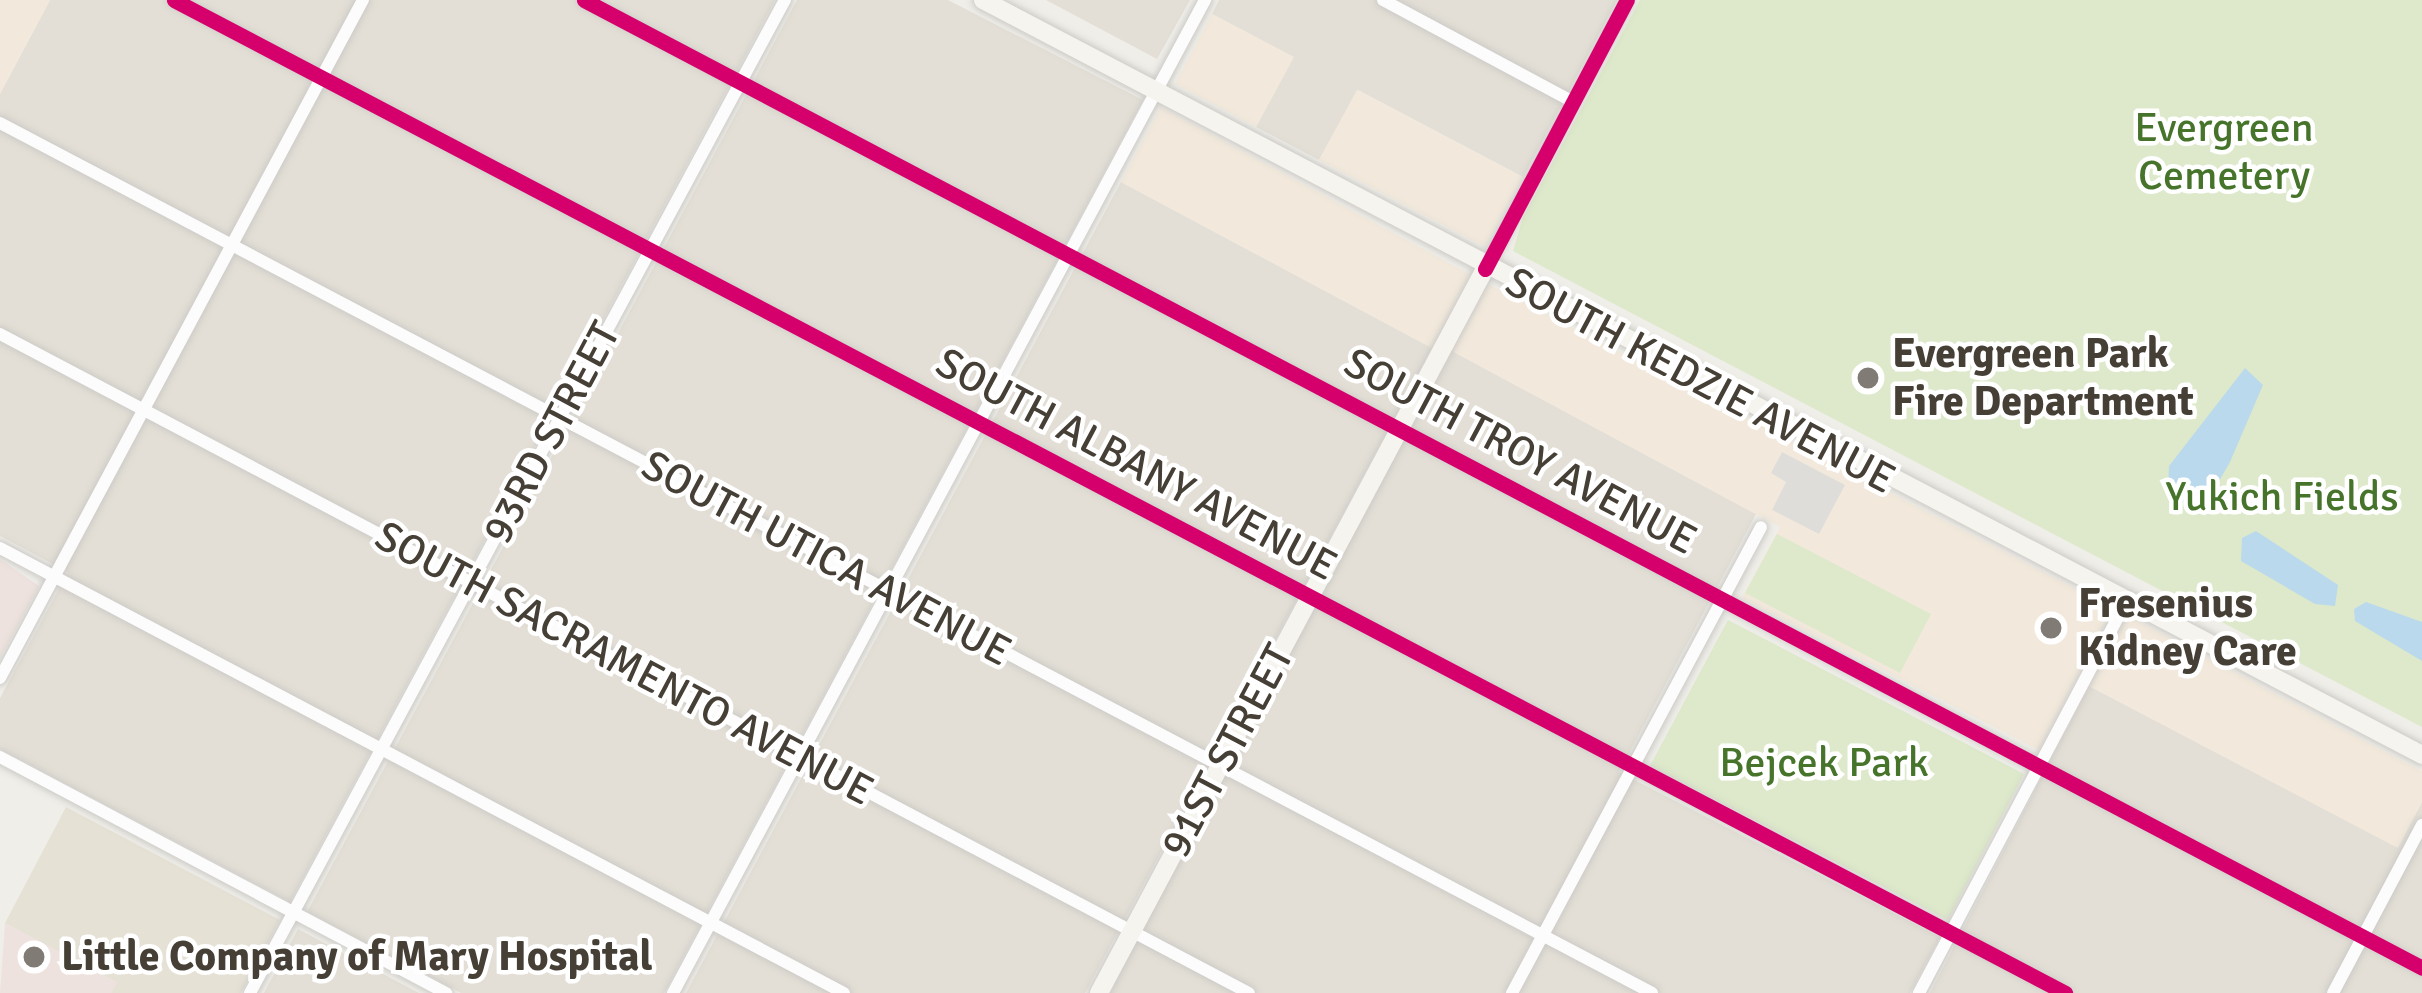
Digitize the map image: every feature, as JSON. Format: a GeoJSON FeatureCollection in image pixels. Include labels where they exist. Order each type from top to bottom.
{"type":"FeatureCollection","features":[{"type":"Feature","properties":{"kind":"main road","name":"SOUTH KEDZIE AVENUE"},"geometry":{"type":"LineString","coordinates":[[982,0],[1485,269],[2422,755]]}},
{"type":"Feature","properties":{"kind":"main road","name":"91ST STREET"},"geometry":{"type":"LineString","coordinates":[[1099,993],[1485,269]]}},
{"type":"Feature","properties":{"kind":"street","name":"SOUTH ALBANY AVENUE"},"geometry":{"type":"LineString","coordinates":[[174,0],[2065,993]]}},
{"type":"Feature","properties":{"kind":"street"},"geometry":{"type":"LineString","coordinates":[[0,678],[363,0]]}},
{"type":"Feature","properties":{"kind":"street","name":"SOUTH TROY AVENUE"},"geometry":{"type":"LineString","coordinates":[[584,0],[2422,968]]}},
{"type":"Feature","properties":{"kind":"street","name":"93RD STREET"},"geometry":{"type":"LineString","coordinates":[[250,993],[785,0]]}},
{"type":"Feature","properties":{"kind":"street"},"geometry":{"type":"LineString","coordinates":[[673,993],[1205,0]]}},
{"type":"Feature","properties":{"kind":"street"},"geometry":{"type":"LineString","coordinates":[[1383,0],[1574,101]]}},
{"type":"Feature","properties":{"kind":"street","name":"91ST STREET"},"geometry":{"type":"LineString","coordinates":[[1485,269],[1627,0]]}},
{"type":"Feature","properties":{"kind":"street","name":"SOUTH UTICA AVENUE"},"geometry":{"type":"LineString","coordinates":[[0,123],[1652,993]]}},
{"type":"Feature","properties":{"kind":"street","name":"SOUTH SACRAMENTO AVENUE"},"geometry":{"type":"LineString","coordinates":[[0,334],[1249,993]]}},
{"type":"Feature","properties":{"kind":"street"},"geometry":{"type":"LineString","coordinates":[[1512,993],[1761,526]]}},
{"type":"Feature","properties":{"kind":"street"},"geometry":{"type":"LineString","coordinates":[[0,548],[844,993]]}},
{"type":"Feature","properties":{"kind":"street"},"geometry":{"type":"LineString","coordinates":[[1918,993],[2126,602]]}},
{"type":"Feature","properties":{"kind":"street"},"geometry":{"type":"LineString","coordinates":[[0,758],[446,993]]}},
{"type":"Feature","properties":{"kind":"street"},"geometry":{"type":"LineString","coordinates":[[2333,993],[2422,824]]}},
{"type":"Feature","properties":{"kind":"shaded area"},"geometry":{"type":"Polygon","coordinates":[[[0,0],[50,0],[0,94],[0,0]]]}},
{"type":"Feature","properties":{"kind":"shaded area"},"geometry":{"type":"Polygon","coordinates":[[[50,0],[775,0],[290,902],[0,749],[0,698],[68,572],[0,536],[0,94],[50,0]]]}},
{"type":"Feature","properties":{"kind":"shaded area"},"geometry":{"type":"Polygon","coordinates":[[[797,0],[948,0],[1143,100],[664,993],[461,993],[307,912],[797,0]]]}},
{"type":"Feature","properties":{"kind":"shaded area"},"geometry":{"type":"Polygon","coordinates":[[[1046,0],[1190,0],[1157,59],[1046,0]]]}},
{"type":"Feature","properties":{"kind":"shaded area"},"geometry":{"type":"Polygon","coordinates":[[[1219,0],[1617,0],[1523,177],[1358,90],[1319,160],[1256,127],[1293,57],[1212,14],[1219,0]]]}},
{"type":"Feature","properties":{"kind":"shaded area"},"geometry":{"type":"Polygon","coordinates":[[[1212,14],[1294,57],[1256,127],[1175,84],[1212,14]]]}},
{"type":"Feature","properties":{"kind":"shaded area"},"geometry":{"type":"Polygon","coordinates":[[[1357,90],[1523,177],[1485,247],[1319,160],[1357,90]]]}},
{"type":"Feature","properties":{"kind":"shaded area"},"geometry":{"type":"Polygon","coordinates":[[[1161,107],[1471,275],[1432,348],[1121,182],[1161,107]]]}},
{"type":"Feature","properties":{"kind":"shaded area"},"geometry":{"type":"Polygon","coordinates":[[[1121,182],[1432,348],[1085,993],[686,993],[1121,182]]]}},
{"type":"Feature","properties":{"kind":"shaded area"},"geometry":{"type":"Polygon","coordinates":[[[1488,284],[2113,608],[2039,750],[1742,598],[1780,527],[1452,351],[1488,284]]]}},
{"type":"Feature","properties":{"kind":"shaded area"},"geometry":{"type":"Polygon","coordinates":[[[1452,351],[1756,514],[1619,772],[1940,937],[1910,993],[1108,993],[1452,351]]]}},
{"type":"Feature","properties":{"kind":"shaded area"},"geometry":{"type":"Polygon","coordinates":[[[1782,452],[1845,485],[1819,534],[1772,510],[1786,482],[1771,473],[1782,452]]]}},
{"type":"Feature","properties":{"kind":"shaded area"},"geometry":{"type":"Polygon","coordinates":[[[0,559],[39,586],[0,658],[0,559]]]}},
{"type":"Feature","properties":{"kind":"shaded area"},"geometry":{"type":"Polygon","coordinates":[[[2127,615],[2422,771],[2422,802],[2398,848],[2089,686],[2127,615]]]}},
{"type":"Feature","properties":{"kind":"shaded area"},"geometry":{"type":"Polygon","coordinates":[[[2089,686],[2397,847],[2422,802],[2422,993],[1930,993],[2089,686]]]}},
{"type":"Feature","properties":{"kind":"shaded area"},"geometry":{"type":"Polygon","coordinates":[[[66,807],[280,920],[241,993],[111,993],[116,983],[5,923],[66,807]]]}},
{"type":"Feature","properties":{"kind":"shaded area","name":"Little Company of Mary Hospital"},"geometry":{"type":"Polygon","coordinates":[[[5,923],[117,982],[111,993],[0,993],[5,923]]]}},
{"type":"Feature","properties":{"kind":"shaded area"},"geometry":{"type":"Polygon","coordinates":[[[298,929],[419,993],[264,993],[298,929]]]}},
{"type":"Feature","properties":{"kind":"green space"},"geometry":{"type":"Polygon","coordinates":[[[1640,0],[2422,0],[2422,727],[1513,251],[1523,217],[1640,0]]]}},
{"type":"Feature","properties":{"kind":"green space"},"geometry":{"type":"Polygon","coordinates":[[[1777,534],[1931,614],[1900,673],[1745,593],[1777,534]]]}},
{"type":"Feature","properties":{"kind":"green space","name":"Bejcek Park"},"geometry":{"type":"Polygon","coordinates":[[[1728,620],[2024,774],[1948,920],[1650,766],[1728,620]]]}},
{"type":"Feature","properties":{"kind":"water"},"geometry":{"type":"Polygon","coordinates":[[[2245,368],[2263,385],[2230,462],[2207,502],[2183,502],[2168,488],[2169,466],[2245,368]]]}},
{"type":"Feature","properties":{"kind":"water"},"geometry":{"type":"Polygon","coordinates":[[[2256,531],[2338,585],[2335,606],[2315,604],[2241,561],[2242,538],[2256,531]]]}},
{"type":"Feature","properties":{"kind":"water"},"geometry":{"type":"Polygon","coordinates":[[[2366,602],[2422,622],[2422,661],[2355,621],[2354,609],[2366,602]]]}},
{"type":"Feature","properties":{"kind":"cycle path"},"geometry":{"type":"LineString","coordinates":[[174,0],[2065,993]]}},
{"type":"Feature","properties":{"kind":"cycle path"},"geometry":{"type":"LineString","coordinates":[[584,0],[2422,968]]}},
{"type":"Feature","properties":{"kind":"cycle path"},"geometry":{"type":"LineString","coordinates":[[1485,269],[1627,0]]}},
{"type":"Feature","properties":{"kind":"place","name":"Evergreen Park Fire Department"},"geometry":{"type":"Point","coordinates":[1868,378]}},
{"type":"Feature","properties":{"kind":"place","name":"Fresenius Kidney Care"},"geometry":{"type":"Point","coordinates":[2051,628]}},
{"type":"Feature","properties":{"kind":"place","name":"Little Company of Mary Hospital"},"geometry":{"type":"Point","coordinates":[34,957]}},
{"type":"Feature","properties":{"kind":"park label","name":"Evergreen Cemetery"},"geometry":{"type":"Point","coordinates":[2224,152]}},
{"type":"Feature","properties":{"kind":"park label","name":"Yukich Fields"},"geometry":{"type":"Point","coordinates":[2282,497]}}]}
